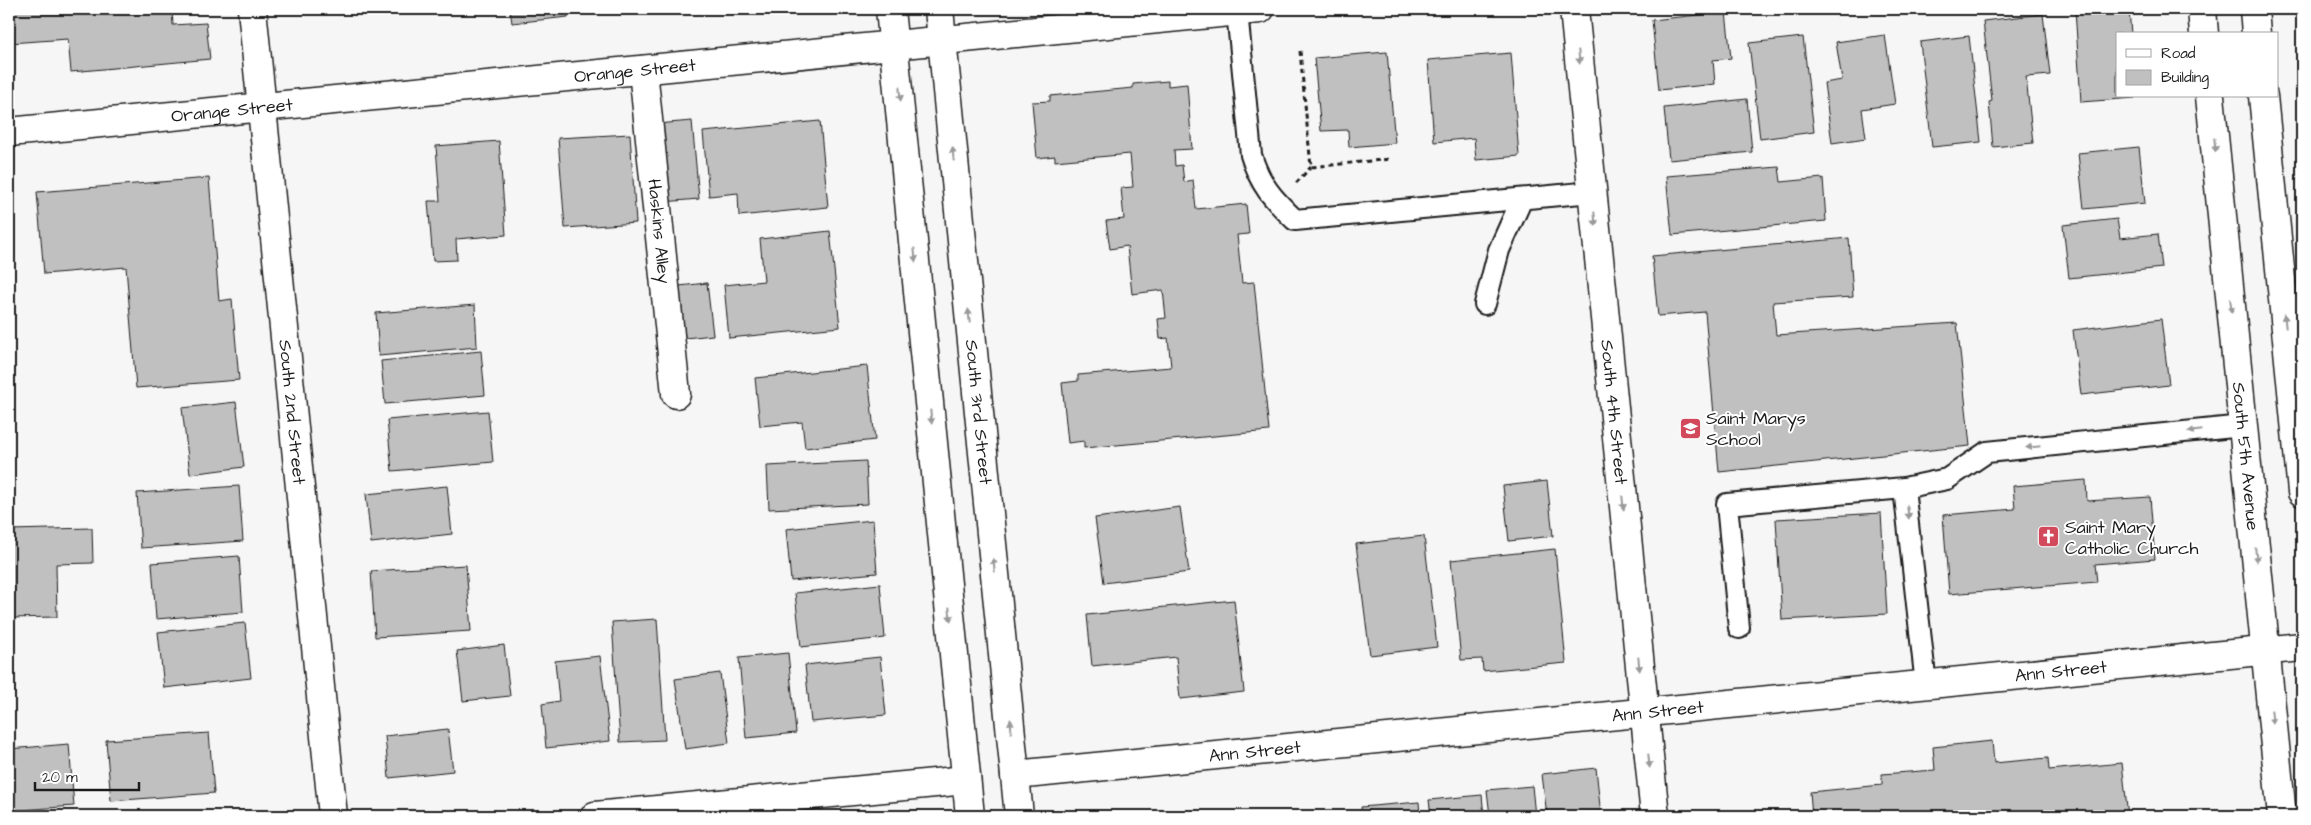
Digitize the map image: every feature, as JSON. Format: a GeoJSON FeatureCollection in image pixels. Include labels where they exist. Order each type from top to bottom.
{"type":"FeatureCollection","features":[{"type":"Feature","properties":{"kind":"street","name":"South 2nd Street"},"geometry":{"type":"LineString","coordinates":[[252,9],[333,816]]}},
{"type":"Feature","properties":{"kind":"street"},"geometry":{"type":"LineString","coordinates":[[890,9],[970,816]]}},
{"type":"Feature","properties":{"kind":"street","name":"South 3rd Street"},"geometry":{"type":"LineString","coordinates":[[939,9],[1019,816]]}},
{"type":"Feature","properties":{"kind":"street","name":"South 4th Street"},"geometry":{"type":"LineString","coordinates":[[1574,9],[1655,816]]}},
{"type":"Feature","properties":{"kind":"street"},"geometry":{"type":"LineString","coordinates":[[2202,9],[2204,32]]}},
{"type":"Feature","properties":{"kind":"street"},"geometry":{"type":"LineString","coordinates":[[2254,9],[2256,32]]}},
{"type":"Feature","properties":{"kind":"street","name":"Orange Street"},"geometry":{"type":"LineString","coordinates":[[9,132],[1248,10]]}},
{"type":"Feature","properties":{"kind":"street","name":"Haskins Alley"},"geometry":{"type":"LineString","coordinates":[[643,70],[676,394]]}},
{"type":"Feature","properties":{"kind":"street","name":"South 5th Avenue"},"geometry":{"type":"LineString","coordinates":[[2210,98],[2282,816]]}},
{"type":"Feature","properties":{"kind":"street"},"geometry":{"type":"LineString","coordinates":[[2263,98],[2302,492]]}},
{"type":"Feature","properties":{"kind":"street","name":"Ann Street"},"geometry":{"type":"LineString","coordinates":[[1015,775],[2302,648]]}},
{"type":"Feature","properties":{"kind":"street"},"geometry":{"type":"LineString","coordinates":[[595,816],[966,780]]}},
{"type":"Feature","properties":{"kind":"lane"},"geometry":{"type":"LineString","coordinates":[[1248,10],[1252,155],[1256,171],[1265,189],[1295,220],[1592,192]]}},
{"type":"Feature","properties":{"kind":"lane"},"geometry":{"type":"LineString","coordinates":[[1485,304],[1499,250],[1522,199]]}},
{"type":"Feature","properties":{"kind":"lane"},"geometry":{"type":"LineString","coordinates":[[1739,628],[1727,504],[1904,488],[1947,479],[1987,452],[2243,426]]}},
{"type":"Feature","properties":{"kind":"lane"},"geometry":{"type":"LineString","coordinates":[[1904,488],[1926,685]]}},
{"type":"Feature","properties":{"kind":"path"},"geometry":{"type":"LineString","coordinates":[[1300,51],[1311,167],[1391,159]]}},
{"type":"Feature","properties":{"kind":"building"},"geometry":{"type":"Polygon","coordinates":[[[9,9],[172,9],[173,25],[206,23],[210,59],[71,72],[68,39],[9,43],[9,9]]]}},
{"type":"Feature","properties":{"kind":"building"},"geometry":{"type":"Polygon","coordinates":[[[510,9],[567,9],[568,17],[512,23],[510,9]]]}},
{"type":"Feature","properties":{"kind":"building"},"geometry":{"type":"Polygon","coordinates":[[[2075,9],[2129,9],[2131,32],[2116,32],[2116,98],[2135,98],[2081,102],[2075,9]]]}},
{"type":"Feature","properties":{"kind":"building"},"geometry":{"type":"Polygon","coordinates":[[[1726,12],[1731,58],[1713,60],[1715,84],[1659,90],[1652,20],[1726,12]]]}},
{"type":"Feature","properties":{"kind":"building"},"geometry":{"type":"Polygon","coordinates":[[[2043,14],[2050,75],[2026,77],[2033,143],[1993,147],[1989,102],[1992,101],[1983,21],[2043,14]]]}},
{"type":"Feature","properties":{"kind":"building"},"geometry":{"type":"Polygon","coordinates":[[[1885,35],[1895,104],[1862,109],[1866,138],[1832,143],[1824,83],[1842,80],[1836,42],[1885,35]]]}},
{"type":"Feature","properties":{"kind":"building"},"geometry":{"type":"Polygon","coordinates":[[[1969,36],[1981,142],[1932,147],[1920,42],[1969,36]]]}},
{"type":"Feature","properties":{"kind":"building"},"geometry":{"type":"Polygon","coordinates":[[[1803,37],[1814,132],[1760,139],[1749,43],[1803,37]]]}},
{"type":"Feature","properties":{"kind":"building"},"geometry":{"type":"Polygon","coordinates":[[[1387,52],[1395,143],[1349,147],[1348,130],[1321,131],[1314,58],[1387,52]]]}},
{"type":"Feature","properties":{"kind":"building"},"geometry":{"type":"Polygon","coordinates":[[[1511,53],[1519,156],[1476,160],[1474,138],[1434,142],[1428,60],[1511,53]]]}},
{"type":"Feature","properties":{"kind":"building"},"geometry":{"type":"Polygon","coordinates":[[[1168,81],[1168,86],[1187,84],[1192,149],[1174,150],[1175,166],[1182,165],[1184,182],[1193,180],[1196,209],[1246,204],[1249,234],[1237,235],[1242,283],[1254,282],[1269,431],[1084,448],[1084,441],[1068,443],[1062,383],[1078,381],[1078,375],[1171,367],[1168,338],[1160,339],[1158,319],[1166,318],[1163,290],[1132,294],[1127,246],[1110,249],[1106,221],[1124,219],[1121,188],[1133,187],[1130,154],[1055,161],[1055,156],[1037,158],[1032,102],[1050,101],[1050,96],[1133,88],[1133,84],[1168,81]]]}},
{"type":"Feature","properties":{"kind":"building"},"geometry":{"type":"Polygon","coordinates":[[[1747,99],[1752,152],[1669,160],[1664,108],[1747,99]]]}},
{"type":"Feature","properties":{"kind":"building"},"geometry":{"type":"Polygon","coordinates":[[[692,121],[699,199],[663,202],[657,124],[692,121]]]}},
{"type":"Feature","properties":{"kind":"building"},"geometry":{"type":"Polygon","coordinates":[[[820,121],[828,207],[739,216],[738,193],[709,196],[703,132],[820,121]]]}},
{"type":"Feature","properties":{"kind":"building"},"geometry":{"type":"Polygon","coordinates":[[[630,134],[636,223],[565,228],[558,138],[630,134]]]}},
{"type":"Feature","properties":{"kind":"building"},"geometry":{"type":"Polygon","coordinates":[[[499,141],[506,235],[456,239],[457,260],[433,261],[428,201],[440,201],[436,146],[499,141]]]}},
{"type":"Feature","properties":{"kind":"building"},"geometry":{"type":"Polygon","coordinates":[[[2139,147],[2145,203],[2084,209],[2078,153],[2139,147]]]}},
{"type":"Feature","properties":{"kind":"building"},"geometry":{"type":"Polygon","coordinates":[[[1779,167],[1781,182],[1823,178],[1826,221],[1672,235],[1666,176],[1779,167]]]}},
{"type":"Feature","properties":{"kind":"building"},"geometry":{"type":"Polygon","coordinates":[[[209,178],[219,301],[232,299],[239,380],[136,388],[126,267],[44,274],[37,192],[209,178]]]}},
{"type":"Feature","properties":{"kind":"building"},"geometry":{"type":"Polygon","coordinates":[[[2117,219],[2120,238],[2158,234],[2162,268],[2069,278],[2063,225],[2117,219]]]}},
{"type":"Feature","properties":{"kind":"building"},"geometry":{"type":"Polygon","coordinates":[[[830,231],[840,327],[729,338],[724,285],[764,281],[760,239],[830,231]]]}},
{"type":"Feature","properties":{"kind":"building"},"geometry":{"type":"Polygon","coordinates":[[[1849,238],[1853,297],[1773,302],[1776,335],[1957,323],[1970,446],[1719,472],[1705,312],[1658,316],[1652,256],[1849,238]]]}},
{"type":"Feature","properties":{"kind":"building"},"geometry":{"type":"Polygon","coordinates":[[[707,283],[713,335],[685,338],[679,286],[707,283]]]}},
{"type":"Feature","properties":{"kind":"building"},"geometry":{"type":"Polygon","coordinates":[[[475,305],[477,347],[379,356],[376,313],[475,305]]]}},
{"type":"Feature","properties":{"kind":"building"},"geometry":{"type":"Polygon","coordinates":[[[2161,319],[2169,385],[2081,395],[2073,330],[2161,319]]]}},
{"type":"Feature","properties":{"kind":"building"},"geometry":{"type":"Polygon","coordinates":[[[481,351],[485,395],[385,404],[381,361],[481,351]]]}},
{"type":"Feature","properties":{"kind":"building"},"geometry":{"type":"Polygon","coordinates":[[[867,366],[875,440],[805,448],[802,422],[760,426],[755,378],[867,366]]]}},
{"type":"Feature","properties":{"kind":"building"},"geometry":{"type":"Polygon","coordinates":[[[236,402],[244,467],[190,474],[182,408],[236,402]]]}},
{"type":"Feature","properties":{"kind":"building"},"geometry":{"type":"Polygon","coordinates":[[[488,411],[493,462],[392,471],[387,420],[488,411]]]}},
{"type":"Feature","properties":{"kind":"building"},"geometry":{"type":"Polygon","coordinates":[[[866,461],[868,504],[769,509],[767,466],[866,461]]]}},
{"type":"Feature","properties":{"kind":"building","name":"Saint Mary Catholic Church"},"geometry":{"type":"Polygon","coordinates":[[[2086,480],[2087,501],[2150,497],[2155,559],[2095,564],[2097,582],[1949,594],[1943,515],[2015,509],[2013,486],[2086,480]]]}},
{"type":"Feature","properties":{"kind":"building"},"geometry":{"type":"Polygon","coordinates":[[[1547,481],[1553,536],[1509,541],[1503,486],[1547,481]]]}},
{"type":"Feature","properties":{"kind":"building"},"geometry":{"type":"Polygon","coordinates":[[[239,486],[243,541],[141,548],[137,493],[239,486]]]}},
{"type":"Feature","properties":{"kind":"building"},"geometry":{"type":"Polygon","coordinates":[[[447,486],[452,534],[371,543],[366,494],[447,486]]]}},
{"type":"Feature","properties":{"kind":"building"},"geometry":{"type":"Polygon","coordinates":[[[1180,507],[1189,572],[1104,583],[1095,518],[1180,507]]]}},
{"type":"Feature","properties":{"kind":"building"},"geometry":{"type":"Polygon","coordinates":[[[1881,513],[1887,614],[1782,620],[1776,519],[1881,513]]]}},
{"type":"Feature","properties":{"kind":"building"},"geometry":{"type":"Polygon","coordinates":[[[873,520],[877,573],[791,581],[786,529],[873,520]]]}},
{"type":"Feature","properties":{"kind":"building"},"geometry":{"type":"Polygon","coordinates":[[[92,528],[93,563],[56,564],[57,617],[9,618],[9,530],[92,528]]]}},
{"type":"Feature","properties":{"kind":"building"},"geometry":{"type":"Polygon","coordinates":[[[1424,536],[1437,647],[1370,655],[1356,544],[1424,536]]]}},
{"type":"Feature","properties":{"kind":"building"},"geometry":{"type":"Polygon","coordinates":[[[1555,549],[1566,663],[1483,671],[1482,659],[1461,660],[1451,560],[1555,549]]]}},
{"type":"Feature","properties":{"kind":"building"},"geometry":{"type":"Polygon","coordinates":[[[239,556],[243,612],[156,619],[152,563],[239,556]]]}},
{"type":"Feature","properties":{"kind":"building"},"geometry":{"type":"Polygon","coordinates":[[[466,565],[471,631],[375,637],[371,571],[466,565]]]}},
{"type":"Feature","properties":{"kind":"building"},"geometry":{"type":"Polygon","coordinates":[[[880,584],[885,638],[801,647],[795,593],[880,584]]]}},
{"type":"Feature","properties":{"kind":"building"},"geometry":{"type":"Polygon","coordinates":[[[1234,600],[1244,692],[1180,699],[1176,657],[1092,666],[1087,615],[1234,600]]]}},
{"type":"Feature","properties":{"kind":"building"},"geometry":{"type":"Polygon","coordinates":[[[657,619],[665,740],[620,742],[612,622],[657,619]]]}},
{"type":"Feature","properties":{"kind":"building"},"geometry":{"type":"Polygon","coordinates":[[[245,623],[251,678],[164,688],[158,632],[245,623]]]}},
{"type":"Feature","properties":{"kind":"building"},"geometry":{"type":"Polygon","coordinates":[[[504,645],[510,696],[463,701],[457,651],[504,645]]]}},
{"type":"Feature","properties":{"kind":"building"},"geometry":{"type":"Polygon","coordinates":[[[788,653],[796,733],[746,738],[739,658],[788,653]]]}},
{"type":"Feature","properties":{"kind":"building"},"geometry":{"type":"Polygon","coordinates":[[[600,656],[610,741],[546,748],[542,704],[559,701],[555,661],[600,656]]]}},
{"type":"Feature","properties":{"kind":"building"},"geometry":{"type":"Polygon","coordinates":[[[880,657],[886,715],[811,722],[805,665],[880,657]]]}},
{"type":"Feature","properties":{"kind":"building"},"geometry":{"type":"Polygon","coordinates":[[[720,673],[729,743],[685,749],[675,679],[720,673]]]}},
{"type":"Feature","properties":{"kind":"building"},"geometry":{"type":"Polygon","coordinates":[[[448,729],[453,771],[389,778],[385,736],[448,729]]]}},
{"type":"Feature","properties":{"kind":"building"},"geometry":{"type":"Polygon","coordinates":[[[209,733],[214,793],[111,801],[106,740],[209,733]]]}},
{"type":"Feature","properties":{"kind":"building"},"geometry":{"type":"Polygon","coordinates":[[[1992,741],[1994,763],[2048,758],[2049,770],[2122,763],[2128,816],[1812,816],[1810,792],[1882,785],[1882,774],[1935,770],[1933,747],[1992,741]]]}},
{"type":"Feature","properties":{"kind":"building"},"geometry":{"type":"Polygon","coordinates":[[[69,744],[74,806],[9,811],[9,749],[69,744]]]}},
{"type":"Feature","properties":{"kind":"building"},"geometry":{"type":"Polygon","coordinates":[[[1596,768],[1601,816],[1547,816],[1542,774],[1596,768]]]}},
{"type":"Feature","properties":{"kind":"building"},"geometry":{"type":"Polygon","coordinates":[[[1532,786],[1535,816],[1490,816],[1487,790],[1532,786]]]}},
{"type":"Feature","properties":{"kind":"building"},"geometry":{"type":"Polygon","coordinates":[[[1482,795],[1484,816],[1431,816],[1429,800],[1482,795]]]}},
{"type":"Feature","properties":{"kind":"building"},"geometry":{"type":"Polygon","coordinates":[[[1419,802],[1420,816],[1362,816],[1361,807],[1419,802]]]}},
{"type":"Feature","properties":{"kind":"place","name":"Saint Marys School"},"geometry":{"type":"Point","coordinates":[1690,428]}},
{"type":"Feature","properties":{"kind":"place","name":"Saint Mary Catholic Church"},"geometry":{"type":"Point","coordinates":[2049,537]}}]}
